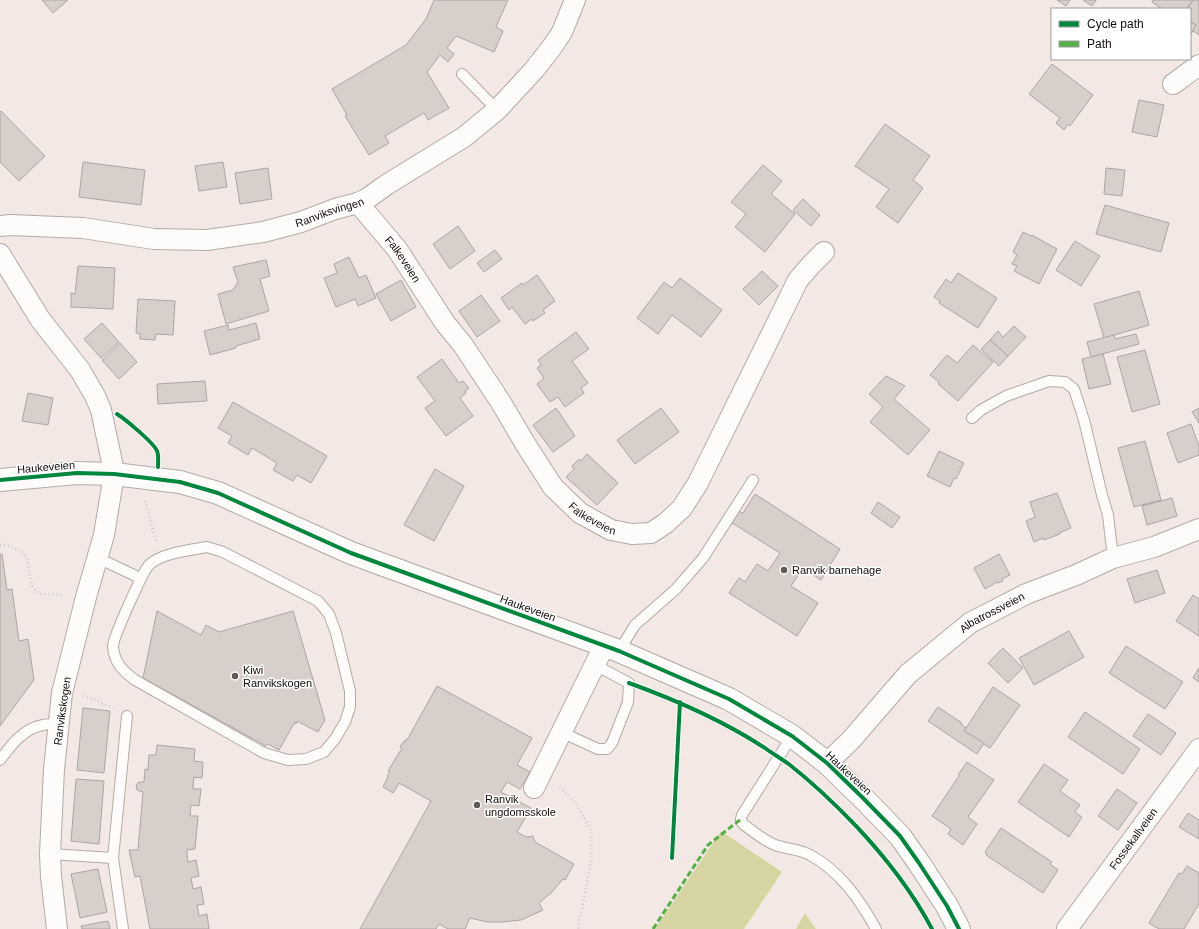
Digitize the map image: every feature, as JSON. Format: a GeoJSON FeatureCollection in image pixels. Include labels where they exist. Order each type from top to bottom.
{"type":"FeatureCollection","features":[{"type":"Feature","properties":{"kind":"street","name":"Ranviksvingen"},"geometry":{"type":"LineString","coordinates":[[0,226],[10,225],[83,228],[154,239],[207,240],[263,232],[302,222],[335,208],[358,203],[464,137],[497,110],[534,70],[552,47],[562,32],[575,0]]}},
{"type":"Feature","properties":{"kind":"street"},"geometry":{"type":"LineString","coordinates":[[1173,84],[1199,65]]}},
{"type":"Feature","properties":{"kind":"street","name":"Falkeveien"},"geometry":{"type":"LineString","coordinates":[[358,203],[397,249],[445,323],[463,345],[500,401],[553,487],[580,513],[611,530],[632,534],[651,532],[666,523],[682,508],[698,483],[798,280],[824,252]]}},
{"type":"Feature","properties":{"kind":"street"},"geometry":{"type":"LineString","coordinates":[[0,254],[40,319],[80,370],[95,396],[102,410],[114,474]]}},
{"type":"Feature","properties":{"kind":"street","name":"Haukeveien"},"geometry":{"type":"LineString","coordinates":[[0,480],[77,473],[114,474],[180,482],[218,493],[351,552],[606,654],[729,699],[792,736],[827,763],[900,836],[919,862],[947,906],[959,929]]}},
{"type":"Feature","properties":{"kind":"street","name":"Ranvikskogen"},"geometry":{"type":"LineString","coordinates":[[57,929],[50,854],[54,769],[62,693],[86,597],[104,535],[114,474]]}},
{"type":"Feature","properties":{"kind":"street","name":"Albatrossveien"},"geometry":{"type":"LineString","coordinates":[[827,763],[850,740],[908,674],[970,623],[1026,594],[1076,575],[1113,558],[1154,547],[1199,529]]}},
{"type":"Feature","properties":{"kind":"street"},"geometry":{"type":"LineString","coordinates":[[534,788],[561,732],[606,654]]}},
{"type":"Feature","properties":{"kind":"street","name":"Fossekallveien"},"geometry":{"type":"LineString","coordinates":[[1067,929],[1199,749]]}},
{"type":"Feature","properties":{"kind":"lane"},"geometry":{"type":"LineString","coordinates":[[462,74],[497,110]]}},
{"type":"Feature","properties":{"kind":"lane"},"geometry":{"type":"LineString","coordinates":[[972,418],[981,410],[1006,396],[1049,381],[1065,382],[1074,388],[1084,420],[1108,515],[1113,558]]}},
{"type":"Feature","properties":{"kind":"lane"},"geometry":{"type":"LineString","coordinates":[[561,732],[598,749],[607,749],[612,743],[628,702],[629,683],[606,654],[635,625],[676,589],[703,558],[753,480]]}},
{"type":"Feature","properties":{"kind":"lane"},"geometry":{"type":"LineString","coordinates":[[207,547],[223,552],[318,601],[329,614],[336,633],[350,691],[350,708],[345,722],[335,739],[324,752],[306,759],[288,760],[264,753],[135,680],[122,670],[116,659],[113,644],[140,578],[149,565],[161,557],[207,547]]}},
{"type":"Feature","properties":{"kind":"lane"},"geometry":{"type":"LineString","coordinates":[[98,558],[140,578]]}},
{"type":"Feature","properties":{"kind":"lane"},"geometry":{"type":"LineString","coordinates":[[123,929],[113,858],[127,716]]}},
{"type":"Feature","properties":{"kind":"lane"},"geometry":{"type":"LineString","coordinates":[[0,760],[9,747],[28,731],[43,725],[59,724]]}},
{"type":"Feature","properties":{"kind":"lane"},"geometry":{"type":"LineString","coordinates":[[792,736],[742,815],[742,823],[762,838],[776,845],[809,854],[834,871],[848,886],[866,910],[876,929]]}},
{"type":"Feature","properties":{"kind":"lane"},"geometry":{"type":"LineString","coordinates":[[50,854],[113,858]]}},
{"type":"Feature","properties":{"kind":"path"},"geometry":{"type":"LineString","coordinates":[[145,501],[161,557]]}},
{"type":"Feature","properties":{"kind":"path"},"geometry":{"type":"LineString","coordinates":[[0,545],[6,545],[22,551],[27,559],[32,586],[39,594],[86,597]]}},
{"type":"Feature","properties":{"kind":"path"},"geometry":{"type":"LineString","coordinates":[[62,693],[88,697],[109,705],[127,716]]}},
{"type":"Feature","properties":{"kind":"path"},"geometry":{"type":"LineString","coordinates":[[544,768],[576,804],[591,830],[591,862],[578,929]]}},
{"type":"Feature","properties":{"kind":"green space"},"geometry":{"type":"Polygon","coordinates":[[[721,831],[782,872],[744,929],[655,929],[721,831]]]}},
{"type":"Feature","properties":{"kind":"green space"},"geometry":{"type":"Polygon","coordinates":[[[805,913],[816,929],[796,929],[805,913]]]}},
{"type":"Feature","properties":{"kind":"building"},"geometry":{"type":"Polygon","coordinates":[[[42,0],[68,0],[53,13],[42,0]]]}},
{"type":"Feature","properties":{"kind":"building"},"geometry":{"type":"Polygon","coordinates":[[[434,0],[508,0],[496,27],[503,31],[494,52],[456,36],[447,48],[454,54],[448,62],[440,55],[427,72],[449,108],[428,120],[424,113],[385,136],[389,143],[369,155],[345,116],[347,115],[332,89],[406,45],[426,19],[434,0]]]}},
{"type":"Feature","properties":{"kind":"building"},"geometry":{"type":"Polygon","coordinates":[[[1057,0],[1070,0],[1066,6],[1057,0]]]}},
{"type":"Feature","properties":{"kind":"building"},"geometry":{"type":"Polygon","coordinates":[[[1083,0],[1096,0],[1092,6],[1083,0]]]}},
{"type":"Feature","properties":{"kind":"building"},"geometry":{"type":"Polygon","coordinates":[[[1153,0],[1193,0],[1188,8],[1161,8],[1152,2],[1153,0]]]}},
{"type":"Feature","properties":{"kind":"building"},"geometry":{"type":"Polygon","coordinates":[[[1193,0],[1199,0],[1199,35],[1192,30],[1196,25],[1191,22],[1191,8],[1188,8],[1193,0]]]}},
{"type":"Feature","properties":{"kind":"building"},"geometry":{"type":"Polygon","coordinates":[[[1191,22],[1196,25],[1191,34],[1191,22]]]}},
{"type":"Feature","properties":{"kind":"building"},"geometry":{"type":"Polygon","coordinates":[[[1052,64],[1093,95],[1070,126],[1068,124],[1064,130],[1056,123],[1060,118],[1029,94],[1052,64]]]}},
{"type":"Feature","properties":{"kind":"building"},"geometry":{"type":"Polygon","coordinates":[[[1139,100],[1164,105],[1157,137],[1132,132],[1139,100]]]}},
{"type":"Feature","properties":{"kind":"building"},"geometry":{"type":"Polygon","coordinates":[[[1,111],[45,156],[19,181],[0,162],[1,111]]]}},
{"type":"Feature","properties":{"kind":"building"},"geometry":{"type":"Polygon","coordinates":[[[885,124],[930,156],[913,180],[923,188],[898,223],[876,207],[889,189],[855,166],[885,124]]]}},
{"type":"Feature","properties":{"kind":"building"},"geometry":{"type":"Polygon","coordinates":[[[83,162],[145,170],[141,205],[79,197],[83,162]]]}},
{"type":"Feature","properties":{"kind":"building"},"geometry":{"type":"Polygon","coordinates":[[[223,162],[227,187],[199,191],[195,166],[223,162]]]}},
{"type":"Feature","properties":{"kind":"building"},"geometry":{"type":"Polygon","coordinates":[[[763,165],[782,181],[771,194],[795,214],[765,252],[735,227],[746,214],[731,202],[763,165]]]}},
{"type":"Feature","properties":{"kind":"building"},"geometry":{"type":"Polygon","coordinates":[[[268,168],[272,199],[240,204],[235,173],[268,168]]]}},
{"type":"Feature","properties":{"kind":"building"},"geometry":{"type":"Polygon","coordinates":[[[1106,168],[1125,170],[1122,196],[1104,194],[1106,168]]]}},
{"type":"Feature","properties":{"kind":"building"},"geometry":{"type":"Polygon","coordinates":[[[803,199],[820,215],[811,226],[793,210],[803,199]]]}},
{"type":"Feature","properties":{"kind":"building"},"geometry":{"type":"Polygon","coordinates":[[[1105,205],[1169,223],[1161,252],[1096,234],[1105,205]]]}},
{"type":"Feature","properties":{"kind":"building"},"geometry":{"type":"Polygon","coordinates":[[[458,226],[475,251],[450,269],[433,244],[458,226]]]}},
{"type":"Feature","properties":{"kind":"building"},"geometry":{"type":"Polygon","coordinates":[[[1023,232],[1031,236],[1032,235],[1057,249],[1039,284],[1014,271],[1017,266],[1012,264],[1017,255],[1013,252],[1023,232]]]}},
{"type":"Feature","properties":{"kind":"building"},"geometry":{"type":"Polygon","coordinates":[[[1075,241],[1100,256],[1081,286],[1056,270],[1075,241]]]}},
{"type":"Feature","properties":{"kind":"building"},"geometry":{"type":"Polygon","coordinates":[[[495,250],[502,259],[484,272],[477,263],[495,250]]]}},
{"type":"Feature","properties":{"kind":"building"},"geometry":{"type":"Polygon","coordinates":[[[349,257],[359,278],[366,275],[376,298],[358,306],[355,299],[336,307],[324,278],[337,273],[334,264],[349,257]]]}},
{"type":"Feature","properties":{"kind":"building"},"geometry":{"type":"Polygon","coordinates":[[[266,260],[270,276],[260,279],[269,311],[226,324],[218,294],[233,290],[238,282],[233,267],[266,260]]]}},
{"type":"Feature","properties":{"kind":"building"},"geometry":{"type":"Polygon","coordinates":[[[78,266],[115,268],[113,309],[71,307],[71,293],[75,294],[78,266]]]}},
{"type":"Feature","properties":{"kind":"building"},"geometry":{"type":"Polygon","coordinates":[[[762,271],[778,286],[759,305],[743,289],[762,271]]]}},
{"type":"Feature","properties":{"kind":"building"},"geometry":{"type":"Polygon","coordinates":[[[958,273],[997,298],[978,328],[939,303],[940,301],[934,297],[946,279],[951,283],[958,273]]]}},
{"type":"Feature","properties":{"kind":"building"},"geometry":{"type":"Polygon","coordinates":[[[537,275],[555,301],[543,310],[545,313],[533,321],[532,319],[525,324],[512,307],[509,310],[501,298],[522,283],[523,285],[537,275]]]}},
{"type":"Feature","properties":{"kind":"building"},"geometry":{"type":"Polygon","coordinates":[[[680,278],[722,310],[701,337],[672,315],[658,334],[637,318],[664,282],[672,288],[680,278]]]}},
{"type":"Feature","properties":{"kind":"building"},"geometry":{"type":"Polygon","coordinates":[[[401,280],[416,307],[391,321],[376,294],[401,280]]]}},
{"type":"Feature","properties":{"kind":"building"},"geometry":{"type":"Polygon","coordinates":[[[1139,291],[1149,325],[1104,338],[1094,304],[1139,291]]]}},
{"type":"Feature","properties":{"kind":"building"},"geometry":{"type":"Polygon","coordinates":[[[481,295],[500,321],[477,337],[459,311],[481,295]]]}},
{"type":"Feature","properties":{"kind":"building"},"geometry":{"type":"Polygon","coordinates":[[[138,299],[175,301],[173,335],[156,334],[155,340],[140,339],[140,334],[136,333],[138,299]]]}},
{"type":"Feature","properties":{"kind":"building"},"geometry":{"type":"Polygon","coordinates":[[[102,323],[119,342],[101,358],[84,339],[102,323]]]}},
{"type":"Feature","properties":{"kind":"building"},"geometry":{"type":"Polygon","coordinates":[[[256,323],[260,339],[236,346],[236,348],[210,355],[204,331],[228,325],[229,330],[256,323]]]}},
{"type":"Feature","properties":{"kind":"building"},"geometry":{"type":"Polygon","coordinates":[[[1014,326],[1026,337],[1008,356],[990,340],[998,331],[1003,337],[1014,326]]]}},
{"type":"Feature","properties":{"kind":"building"},"geometry":{"type":"Polygon","coordinates":[[[576,332],[589,349],[572,361],[588,383],[581,388],[584,393],[565,407],[558,397],[550,402],[537,384],[544,378],[537,368],[541,365],[538,360],[576,332]]]}},
{"type":"Feature","properties":{"kind":"building"},"geometry":{"type":"Polygon","coordinates":[[[1136,334],[1139,344],[1091,357],[1087,342],[1114,335],[1115,339],[1136,334]]]}},
{"type":"Feature","properties":{"kind":"building"},"geometry":{"type":"Polygon","coordinates":[[[990,340],[1008,356],[999,366],[981,349],[990,340]]]}},
{"type":"Feature","properties":{"kind":"building"},"geometry":{"type":"Polygon","coordinates":[[[120,343],[137,362],[119,379],[102,360],[120,343]]]}},
{"type":"Feature","properties":{"kind":"building"},"geometry":{"type":"Polygon","coordinates":[[[973,345],[993,362],[958,401],[930,375],[947,355],[957,363],[973,345]]]}},
{"type":"Feature","properties":{"kind":"building"},"geometry":{"type":"Polygon","coordinates":[[[1145,350],[1160,404],[1132,412],[1117,357],[1145,350]]]}},
{"type":"Feature","properties":{"kind":"building"},"geometry":{"type":"Polygon","coordinates":[[[1103,354],[1111,384],[1089,389],[1082,359],[1103,354]]]}},
{"type":"Feature","properties":{"kind":"building"},"geometry":{"type":"Polygon","coordinates":[[[442,359],[459,383],[463,381],[469,388],[460,398],[473,416],[446,436],[425,408],[435,401],[417,377],[442,359]]]}},
{"type":"Feature","properties":{"kind":"building"},"geometry":{"type":"Polygon","coordinates":[[[886,376],[905,386],[894,399],[930,430],[908,455],[870,422],[883,407],[869,394],[886,376]]]}},
{"type":"Feature","properties":{"kind":"building"},"geometry":{"type":"Polygon","coordinates":[[[205,381],[207,401],[158,404],[157,384],[205,381]]]}},
{"type":"Feature","properties":{"kind":"building"},"geometry":{"type":"Polygon","coordinates":[[[28,393],[53,398],[48,425],[22,421],[28,393]]]}},
{"type":"Feature","properties":{"kind":"building"},"geometry":{"type":"Polygon","coordinates":[[[233,402],[327,456],[311,483],[297,475],[293,481],[273,470],[277,463],[252,448],[248,455],[228,443],[232,436],[218,428],[233,402]]]}},
{"type":"Feature","properties":{"kind":"building"},"geometry":{"type":"Polygon","coordinates":[[[556,408],[575,436],[553,452],[533,425],[556,408]]]}},
{"type":"Feature","properties":{"kind":"building"},"geometry":{"type":"Polygon","coordinates":[[[661,408],[679,432],[635,464],[617,440],[661,408]]]}},
{"type":"Feature","properties":{"kind":"building"},"geometry":{"type":"Polygon","coordinates":[[[1199,408],[1199,423],[1192,412],[1199,408]]]}},
{"type":"Feature","properties":{"kind":"building"},"geometry":{"type":"Polygon","coordinates":[[[1191,424],[1199,446],[1199,455],[1178,463],[1167,433],[1191,424]]]}},
{"type":"Feature","properties":{"kind":"building"},"geometry":{"type":"Polygon","coordinates":[[[1145,441],[1161,500],[1134,507],[1118,448],[1145,441]]]}},
{"type":"Feature","properties":{"kind":"building"},"geometry":{"type":"Polygon","coordinates":[[[939,451],[964,463],[950,487],[927,476],[939,451]]]}},
{"type":"Feature","properties":{"kind":"building"},"geometry":{"type":"Polygon","coordinates":[[[587,454],[618,483],[597,505],[566,477],[574,469],[572,466],[579,459],[581,461],[587,454]]]}},
{"type":"Feature","properties":{"kind":"building"},"geometry":{"type":"Polygon","coordinates":[[[435,469],[464,486],[434,541],[404,525],[435,469]]]}},
{"type":"Feature","properties":{"kind":"building"},"geometry":{"type":"Polygon","coordinates":[[[1057,493],[1071,528],[1059,533],[1060,534],[1034,542],[1026,521],[1035,517],[1030,502],[1057,493]]]}},
{"type":"Feature","properties":{"kind":"building"},"geometry":{"type":"Polygon","coordinates":[[[755,494],[840,549],[821,580],[803,568],[791,586],[818,603],[797,636],[729,593],[739,578],[745,582],[757,564],[768,571],[780,553],[729,521],[736,510],[743,513],[755,494]]]}},
{"type":"Feature","properties":{"kind":"building"},"geometry":{"type":"Polygon","coordinates":[[[1172,498],[1177,516],[1147,525],[1142,506],[1172,498]]]}},
{"type":"Feature","properties":{"kind":"building"},"geometry":{"type":"Polygon","coordinates":[[[878,502],[900,517],[892,528],[871,513],[878,502]]]}},
{"type":"Feature","properties":{"kind":"building"},"geometry":{"type":"Polygon","coordinates":[[[0,554],[2,554],[7,590],[12,589],[19,641],[28,639],[34,680],[0,726],[0,554]]]}},
{"type":"Feature","properties":{"kind":"building"},"geometry":{"type":"Polygon","coordinates":[[[999,554],[1010,575],[1002,579],[1003,581],[997,582],[985,589],[974,568],[999,554]]]}},
{"type":"Feature","properties":{"kind":"building"},"geometry":{"type":"Polygon","coordinates":[[[1157,570],[1165,593],[1135,603],[1127,579],[1157,570]]]}},
{"type":"Feature","properties":{"kind":"building"},"geometry":{"type":"Polygon","coordinates":[[[1193,595],[1199,599],[1199,636],[1176,621],[1193,595]]]}},
{"type":"Feature","properties":{"kind":"building"},"geometry":{"type":"Polygon","coordinates":[[[157,611],[201,635],[206,625],[219,632],[293,611],[325,720],[318,732],[297,721],[279,750],[268,744],[266,746],[143,678],[157,611]]]}},
{"type":"Feature","properties":{"kind":"building"},"geometry":{"type":"Polygon","coordinates":[[[1069,631],[1084,657],[1034,685],[1019,658],[1069,631]]]}},
{"type":"Feature","properties":{"kind":"building"},"geometry":{"type":"Polygon","coordinates":[[[1126,646],[1183,682],[1165,709],[1109,673],[1126,646]]]}},
{"type":"Feature","properties":{"kind":"building"},"geometry":{"type":"Polygon","coordinates":[[[1003,648],[1023,668],[1008,683],[988,663],[1003,648]]]}},
{"type":"Feature","properties":{"kind":"building"},"geometry":{"type":"Polygon","coordinates":[[[1199,668],[1199,682],[1193,678],[1199,668]]]}},
{"type":"Feature","properties":{"kind":"building","name":"Ranvik ungdomsskole"},"geometry":{"type":"Polygon","coordinates":[[[437,686],[532,738],[517,765],[530,772],[520,789],[507,782],[501,792],[531,808],[517,832],[526,837],[533,836],[535,842],[574,864],[565,880],[563,879],[552,892],[539,903],[543,910],[521,920],[487,922],[470,918],[465,929],[448,929],[439,924],[436,929],[360,929],[431,801],[399,783],[393,793],[383,787],[390,772],[388,771],[402,748],[400,747],[406,739],[407,740],[437,686]]]}},
{"type":"Feature","properties":{"kind":"building"},"geometry":{"type":"Polygon","coordinates":[[[993,687],[1020,705],[990,748],[964,731],[993,687]]]}},
{"type":"Feature","properties":{"kind":"building"},"geometry":{"type":"Polygon","coordinates":[[[938,707],[962,723],[961,724],[966,728],[964,731],[984,743],[977,754],[928,721],[938,707]]]}},
{"type":"Feature","properties":{"kind":"building"},"geometry":{"type":"Polygon","coordinates":[[[83,708],[110,711],[104,773],[77,770],[83,708]]]}},
{"type":"Feature","properties":{"kind":"building"},"geometry":{"type":"Polygon","coordinates":[[[1085,712],[1140,749],[1123,774],[1068,737],[1085,712]]]}},
{"type":"Feature","properties":{"kind":"building"},"geometry":{"type":"Polygon","coordinates":[[[1148,714],[1176,733],[1161,755],[1133,736],[1148,714]]]}},
{"type":"Feature","properties":{"kind":"building"},"geometry":{"type":"Polygon","coordinates":[[[157,745],[195,749],[194,761],[203,762],[202,778],[194,777],[193,789],[201,789],[199,806],[191,805],[190,816],[198,816],[195,849],[187,850],[187,856],[188,862],[196,860],[199,876],[191,878],[193,889],[201,887],[204,904],[197,905],[199,916],[207,914],[209,929],[150,929],[140,876],[135,877],[129,850],[138,850],[143,792],[137,790],[136,785],[139,782],[144,782],[145,769],[148,770],[149,755],[156,755],[157,745]]]}},
{"type":"Feature","properties":{"kind":"building"},"geometry":{"type":"Polygon","coordinates":[[[967,762],[994,780],[968,817],[977,824],[963,845],[948,834],[951,829],[932,816],[967,762]]]}},
{"type":"Feature","properties":{"kind":"building"},"geometry":{"type":"Polygon","coordinates":[[[1044,764],[1068,780],[1060,791],[1080,805],[1075,812],[1082,817],[1069,837],[1018,802],[1044,764]]]}},
{"type":"Feature","properties":{"kind":"building"},"geometry":{"type":"Polygon","coordinates":[[[76,779],[104,781],[99,844],[71,841],[76,779]]]}},
{"type":"Feature","properties":{"kind":"building"},"geometry":{"type":"Polygon","coordinates":[[[1117,789],[1137,803],[1118,830],[1098,816],[1117,789]]]}},
{"type":"Feature","properties":{"kind":"building"},"geometry":{"type":"Polygon","coordinates":[[[1188,813],[1199,820],[1199,839],[1179,827],[1188,813]]]}},
{"type":"Feature","properties":{"kind":"building"},"geometry":{"type":"Polygon","coordinates":[[[1001,828],[1052,862],[1050,864],[1058,870],[1043,893],[986,855],[987,854],[985,852],[1001,828]]]}},
{"type":"Feature","properties":{"kind":"building"},"geometry":{"type":"Polygon","coordinates":[[[1187,866],[1199,873],[1199,904],[1184,929],[1159,929],[1149,923],[1179,873],[1182,874],[1187,866]]]}},
{"type":"Feature","properties":{"kind":"building"},"geometry":{"type":"Polygon","coordinates":[[[98,869],[107,912],[80,918],[71,874],[98,869]]]}},
{"type":"Feature","properties":{"kind":"building"},"geometry":{"type":"Polygon","coordinates":[[[108,921],[110,929],[82,929],[81,926],[108,921]]]}},
{"type":"Feature","properties":{"kind":"marked path"},"geometry":{"type":"LineString","coordinates":[[653,929],[708,845],[741,819]]}},
{"type":"Feature","properties":{"kind":"cycle path"},"geometry":{"type":"LineString","coordinates":[[117,414],[139,431],[155,447],[158,455],[158,467]]}},
{"type":"Feature","properties":{"kind":"cycle path"},"geometry":{"type":"LineString","coordinates":[[0,480],[77,473],[114,474],[180,482],[218,493],[351,553],[619,651],[729,699],[792,736],[827,763],[863,798],[900,836],[947,906],[959,929]]}},
{"type":"Feature","properties":{"kind":"cycle path"},"geometry":{"type":"LineString","coordinates":[[629,683],[664,696],[732,728],[765,748],[799,772],[841,811],[878,851],[898,875],[916,901],[932,929]]}},
{"type":"Feature","properties":{"kind":"cycle path"},"geometry":{"type":"LineString","coordinates":[[672,858],[680,702]]}},
{"type":"Feature","properties":{"kind":"place","name":"Ranvik barnehage"},"geometry":{"type":"Point","coordinates":[784,570]}},
{"type":"Feature","properties":{"kind":"place","name":"Kiwi Ranvikskogen"},"geometry":{"type":"Point","coordinates":[235,676]}},
{"type":"Feature","properties":{"kind":"place","name":"Ranvik ungdomsskole"},"geometry":{"type":"Point","coordinates":[477,805]}}]}
